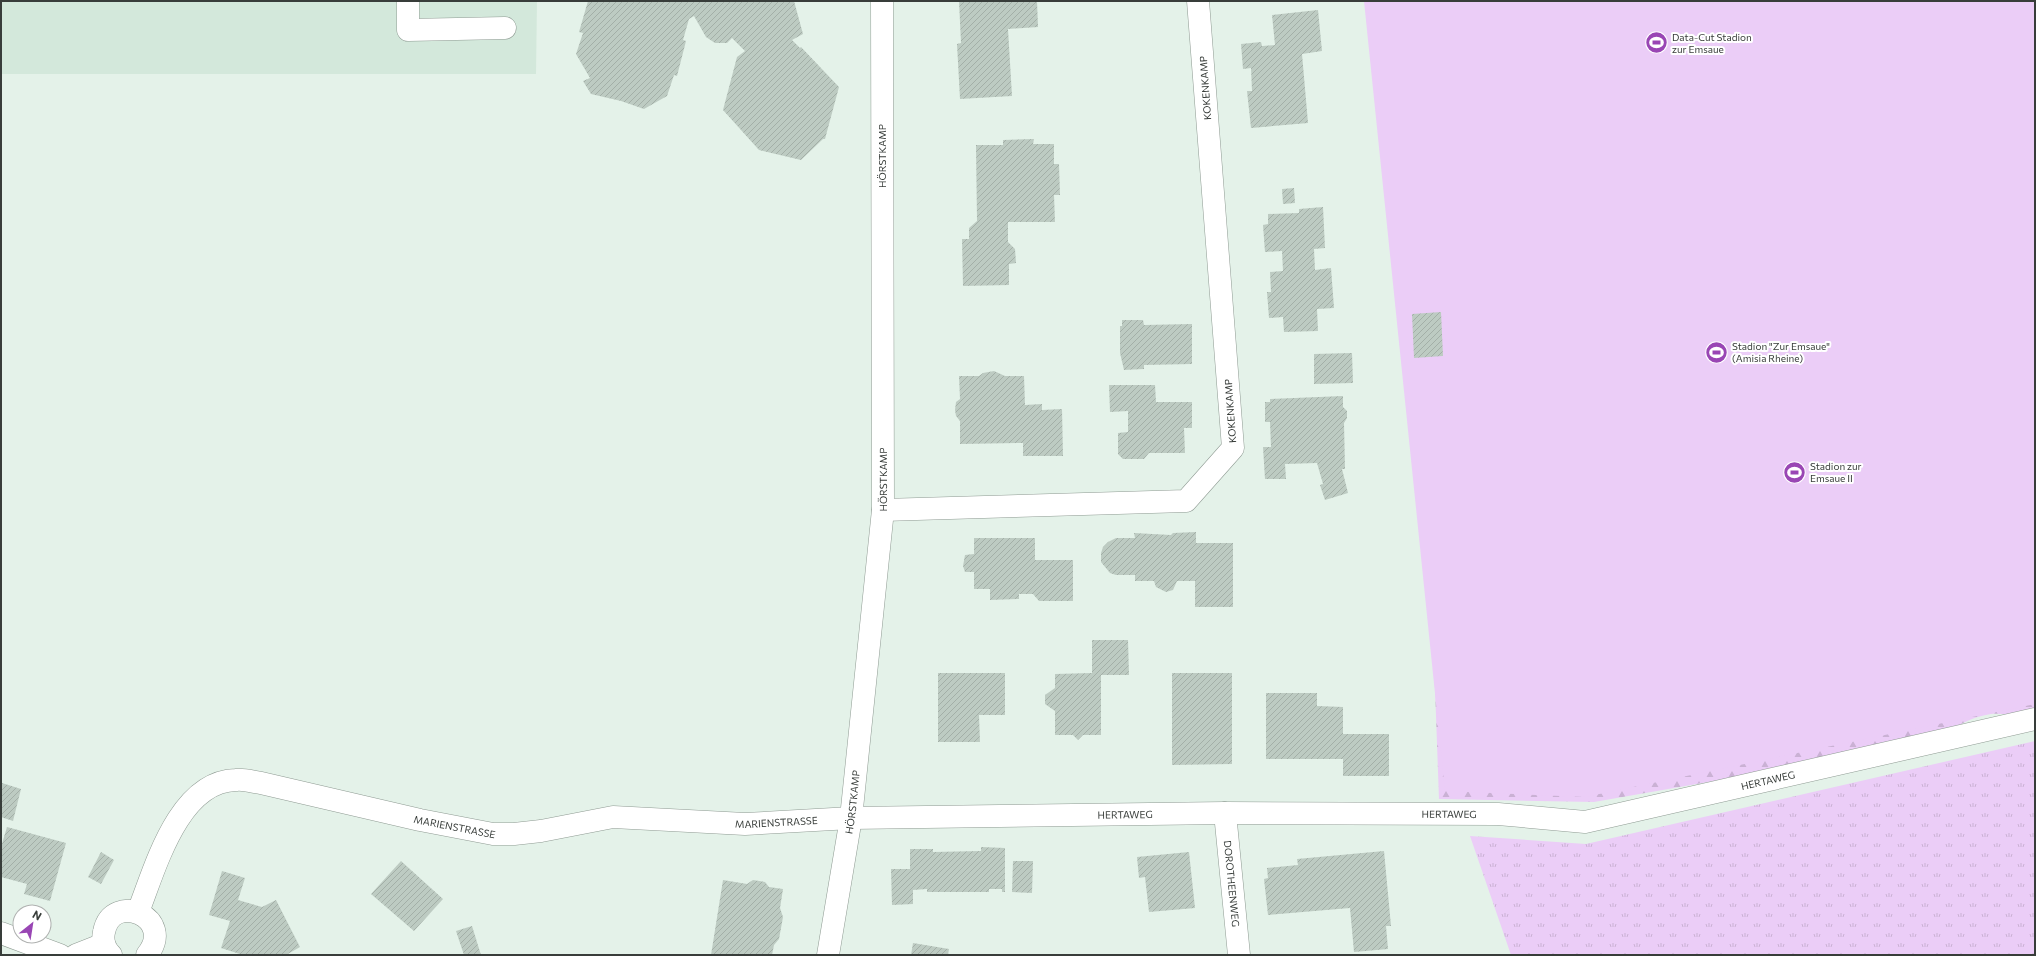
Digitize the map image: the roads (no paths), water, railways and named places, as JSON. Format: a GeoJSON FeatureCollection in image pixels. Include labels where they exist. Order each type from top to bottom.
{"type":"FeatureCollection","features":[{"type":"Feature","properties":{"kind":"street"},"geometry":{"type":"LineString","coordinates":[[408,1],[408,30],[505,28]]}},
{"type":"Feature","properties":{"kind":"street","name":"HÖRSTKAMP"},"geometry":{"type":"LineString","coordinates":[[828,955],[851,818],[883,510],[882,1]]}},
{"type":"Feature","properties":{"kind":"street","name":"KOKENKAMP"},"geometry":{"type":"LineString","coordinates":[[883,510],[1186,501],[1233,448],[1198,1]]}},
{"type":"Feature","properties":{"kind":"street","name":"HERTAWEG"},"geometry":{"type":"LineString","coordinates":[[851,818],[1225,813],[1498,814],[1585,822],[2035,720]]}},
{"type":"Feature","properties":{"kind":"street","name":"MARIENSTRASSE"},"geometry":{"type":"LineString","coordinates":[[138,912],[169,835],[181,814],[196,796],[214,785],[236,780],[261,783],[420,820],[493,834],[514,834],[540,831],[613,817],[745,824],[851,818]]}},
{"type":"Feature","properties":{"kind":"street","name":"DOROTHEENWEG"},"geometry":{"type":"LineString","coordinates":[[1225,813],[1239,955]]}},
{"type":"Feature","properties":{"kind":"street"},"geometry":{"type":"LineString","coordinates":[[76,955],[107,950],[104,928],[114,915],[130,910],[146,916],[155,932],[155,941],[152,950],[147,955]]}},
{"type":"Feature","properties":{"kind":"street"},"geometry":{"type":"LineString","coordinates":[[1,933],[60,955]]}},
{"type":"Feature","properties":{"kind":"place","name":"Data-Cut Stadion zur Emsaue"},"geometry":{"type":"Point","coordinates":[1656,43]}},
{"type":"Feature","properties":{"kind":"place","name":"Stadion \"Zur Emsaue\" (Amisia Rheine)"},"geometry":{"type":"Point","coordinates":[1717,352]}},
{"type":"Feature","properties":{"kind":"place","name":"Stadion zur Emsaue II"},"geometry":{"type":"Point","coordinates":[1795,472]}}]}
